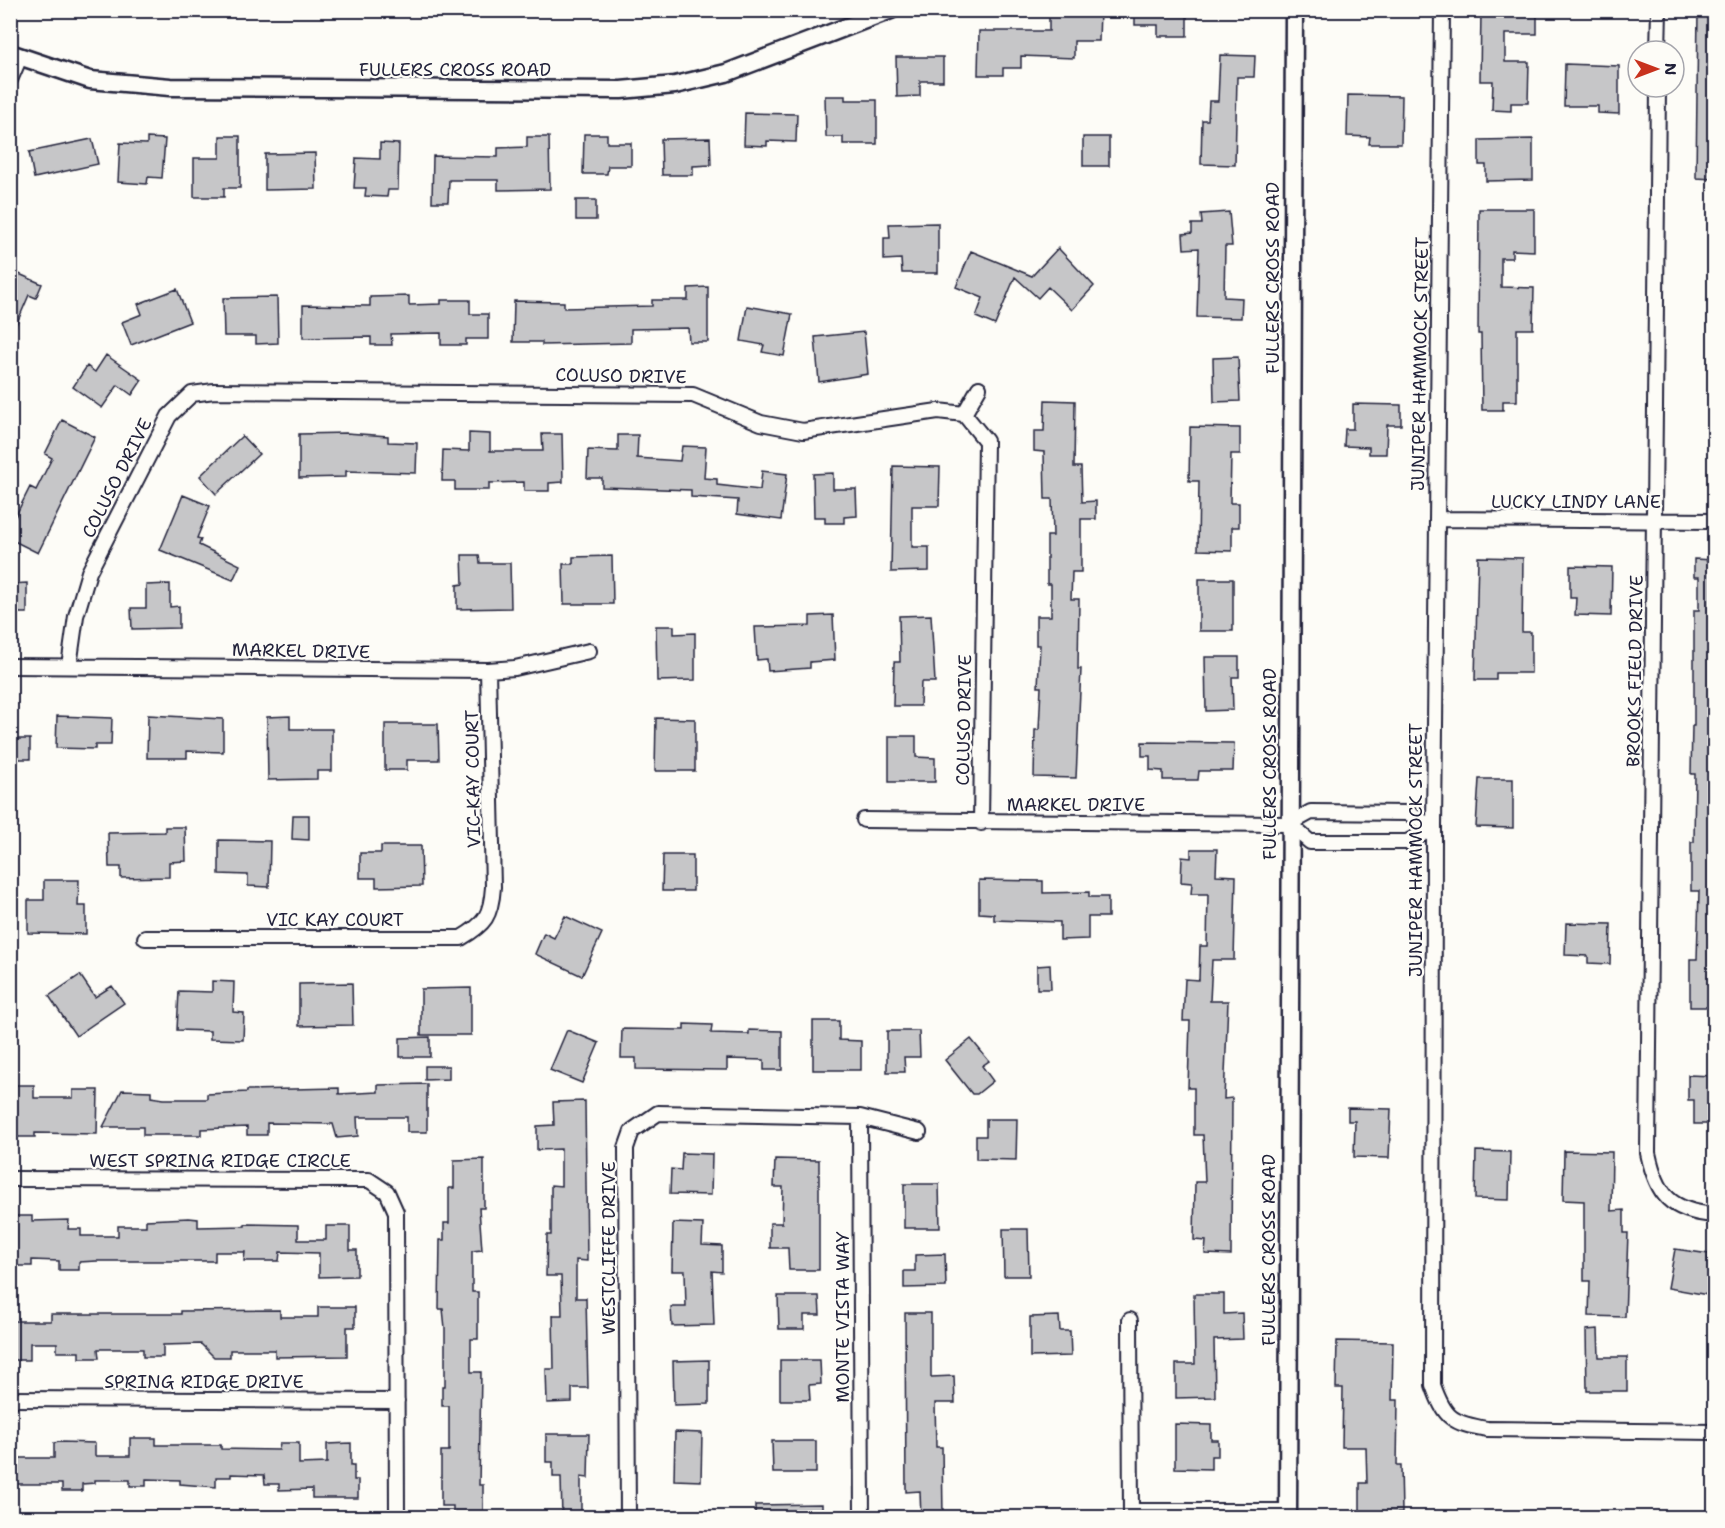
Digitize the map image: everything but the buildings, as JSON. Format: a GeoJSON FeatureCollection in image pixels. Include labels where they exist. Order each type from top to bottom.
{"type":"FeatureCollection","features":[{"type":"Feature","properties":{"kind":"street","name":"FULLERS CROSS ROAD"},"geometry":{"type":"LineString","coordinates":[[15,55],[90,80],[170,87],[621,90],[675,85],[726,74],[891,10]]}},
{"type":"Feature","properties":{"kind":"street","name":"FULLERS CROSS ROAD"},"geometry":{"type":"LineString","coordinates":[[1288,1514],[1294,10]]}},
{"type":"Feature","properties":{"kind":"street","name":"JUNIPER HAMMOCK STREET"},"geometry":{"type":"LineString","coordinates":[[1442,10],[1434,828],[1431,1363],[1433,1385],[1441,1408],[1460,1424],[1487,1429],[1714,1432]]}},
{"type":"Feature","properties":{"kind":"street"},"geometry":{"type":"LineString","coordinates":[[1658,39],[1659,10]]}},
{"type":"Feature","properties":{"kind":"street"},"geometry":{"type":"LineString","coordinates":[[10,80],[15,55]]}},
{"type":"Feature","properties":{"kind":"street","name":"BROOKS FIELD DRIVE"},"geometry":{"type":"LineString","coordinates":[[1658,99],[1648,1154],[1654,1181],[1668,1199],[1686,1210],[1714,1215]]}},
{"type":"Feature","properties":{"kind":"street"},"geometry":{"type":"LineString","coordinates":[[964,414],[979,388]]}},
{"type":"Feature","properties":{"kind":"street","name":"COLUSO DRIVE"},"geometry":{"type":"LineString","coordinates":[[69,666],[76,616],[89,572],[169,416],[192,394],[226,391],[693,394],[761,423],[803,431],[938,411],[964,414],[987,441],[981,823]]}},
{"type":"Feature","properties":{"kind":"street","name":"LUCKY LINDY LANE"},"geometry":{"type":"LineString","coordinates":[[1437,519],[1714,521]]}},
{"type":"Feature","properties":{"kind":"street","name":"MARKEL DRIVE"},"geometry":{"type":"LineString","coordinates":[[10,666],[488,670],[515,668],[589,651]]}},
{"type":"Feature","properties":{"kind":"street","name":"VIC-KAY COURT"},"geometry":{"type":"LineString","coordinates":[[488,670],[493,887]]}},
{"type":"Feature","properties":{"kind":"street"},"geometry":{"type":"LineString","coordinates":[[1311,812],[1407,813],[1434,828],[1407,842],[1310,842],[1289,824],[1311,812]]}},
{"type":"Feature","properties":{"kind":"street","name":"MARKEL DRIVE"},"geometry":{"type":"LineString","coordinates":[[864,820],[981,823],[1289,824]]}},
{"type":"Feature","properties":{"kind":"street","name":"VIC KAY COURT"},"geometry":{"type":"LineString","coordinates":[[145,938],[461,938],[481,927],[492,906],[493,887]]}},
{"type":"Feature","properties":{"kind":"street","name":"WESTCLIFFE DRIVE"},"geometry":{"type":"LineString","coordinates":[[628,1518],[626,1149],[632,1131],[658,1113],[860,1117],[920,1132]]}},
{"type":"Feature","properties":{"kind":"street","name":"MONTE VISTA WAY"},"geometry":{"type":"LineString","coordinates":[[860,1117],[862,1518]]}},
{"type":"Feature","properties":{"kind":"street","name":"WEST SPRING RIDGE CIRCLE"},"geometry":{"type":"LineString","coordinates":[[10,1179],[369,1180],[387,1192],[396,1212],[397,1518]]}},
{"type":"Feature","properties":{"kind":"street"},"geometry":{"type":"LineString","coordinates":[[1130,1320],[1131,1514],[1288,1514]]}},
{"type":"Feature","properties":{"kind":"street","name":"SPRING RIDGE DRIVE"},"geometry":{"type":"LineString","coordinates":[[10,1400],[397,1401]]}}]}
